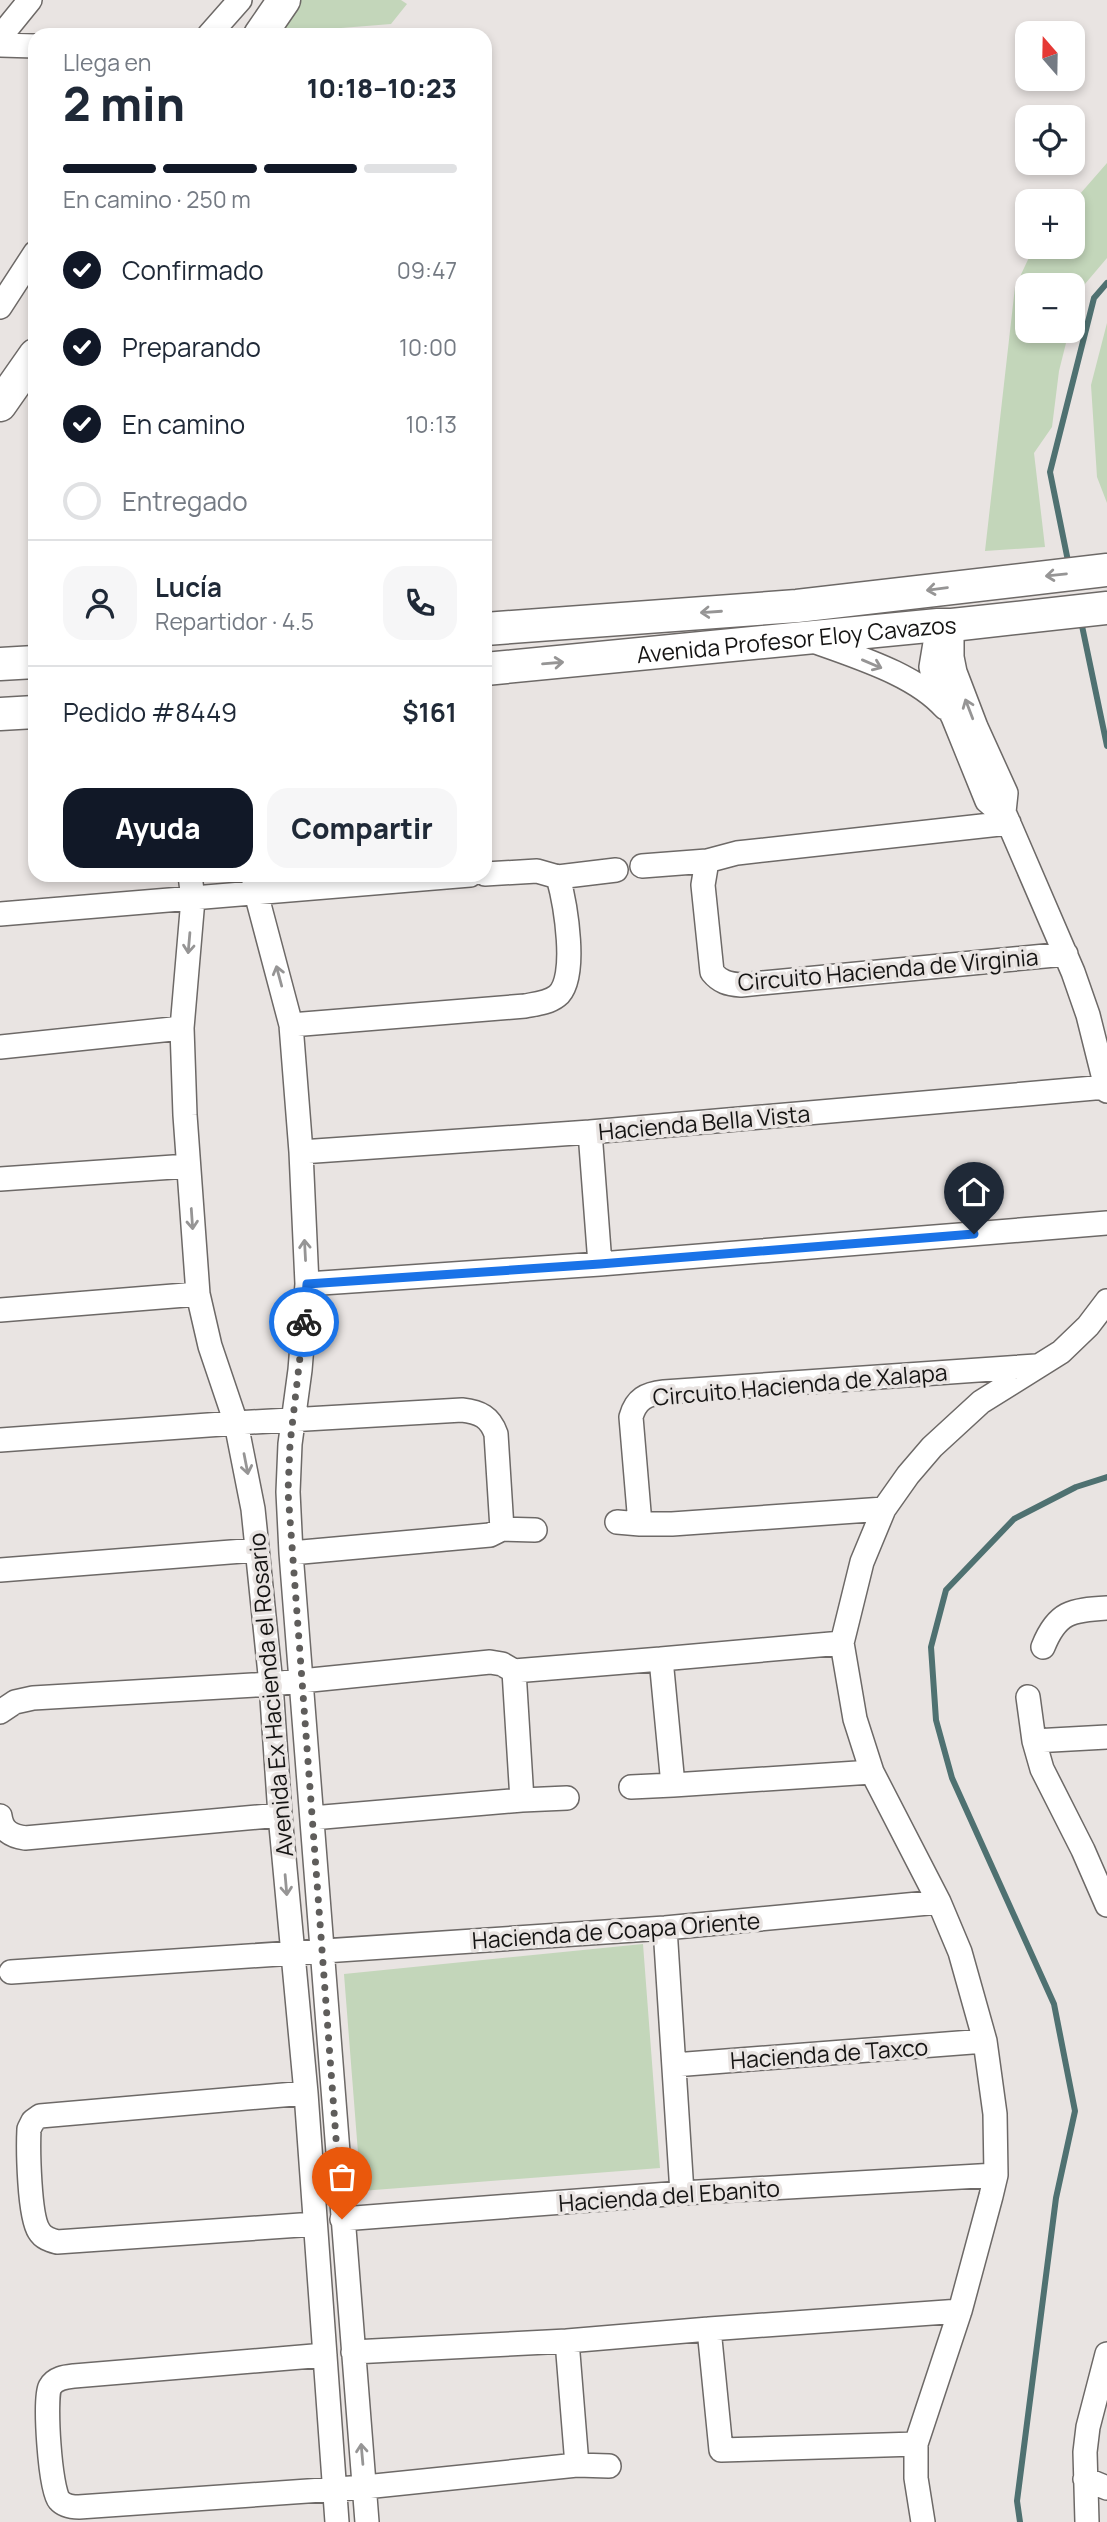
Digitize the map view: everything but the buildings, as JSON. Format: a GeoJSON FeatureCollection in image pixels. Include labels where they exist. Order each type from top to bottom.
{"type":"FeatureCollection","features":[{"type":"Feature","properties":{"kind":"main road"},"geometry":{"type":"LineString","coordinates":[[265,28],[284,0]]}},
{"type":"Feature","properties":{"kind":"main road"},"geometry":{"type":"LineString","coordinates":[[0,405],[28,365]]}},
{"type":"Feature","properties":{"kind":"main road","name":"Avenida Profesor Eloy Cavazos"},"geometry":{"type":"LineString","coordinates":[[492,628],[797,606],[1107,570]]}},
{"type":"Feature","properties":{"kind":"main road","name":"Avenida Profesor Eloy Cavazos"},"geometry":{"type":"LineString","coordinates":[[492,668],[1107,608]]}},
{"type":"Feature","properties":{"kind":"main road"},"geometry":{"type":"LineString","coordinates":[[0,664],[28,662]]}},
{"type":"Feature","properties":{"kind":"main road"},"geometry":{"type":"LineString","coordinates":[[0,715],[28,713]]}},
{"type":"Feature","properties":{"kind":"street"},"geometry":{"type":"LineString","coordinates":[[0,37],[30,0]]}},
{"type":"Feature","properties":{"kind":"street"},"geometry":{"type":"LineString","coordinates":[[215,28],[240,0]]}},
{"type":"Feature","properties":{"kind":"street"},"geometry":{"type":"LineString","coordinates":[[0,45],[28,46]]}},
{"type":"Feature","properties":{"kind":"street"},"geometry":{"type":"LineString","coordinates":[[0,307],[28,264]]}},
{"type":"Feature","properties":{"kind":"street"},"geometry":{"type":"LineString","coordinates":[[945,625],[931,667],[934,680],[953,717],[987,800],[1007,817]]}},
{"type":"Feature","properties":{"kind":"street"},"geometry":{"type":"LineString","coordinates":[[945,625],[955,672],[1006,793],[1007,817],[1066,954],[1088,1015],[1107,1089]]}},
{"type":"Feature","properties":{"kind":"street"},"geometry":{"type":"LineString","coordinates":[[808,639],[872,663],[900,677],[938,701],[953,717]]}},
{"type":"Feature","properties":{"kind":"street"},"geometry":{"type":"LineString","coordinates":[[642,866],[707,861],[737,853],[1007,817]]}},
{"type":"Feature","properties":{"kind":"street","name":"Circuito Hacienda de Virginia"},"geometry":{"type":"LineString","coordinates":[[707,861],[703,885],[709,965],[717,978],[728,984],[741,985],[1066,954]]}},
{"type":"Feature","properties":{"kind":"street"},"geometry":{"type":"LineString","coordinates":[[492,874],[537,872],[558,877],[616,870]]}},
{"type":"Feature","properties":{"kind":"street"},"geometry":{"type":"LineString","coordinates":[[291,1025],[525,1006],[556,996],[565,986],[569,966],[564,900],[558,877]]}},
{"type":"Feature","properties":{"kind":"street","name":"Avenida Ex Hacienda el Rosario"},"geometry":{"type":"LineString","coordinates":[[191,882],[193,899],[182,1028],[188,1166],[198,1294],[210,1346],[236,1423],[250,1487],[271,1684],[280,1815],[306,2093],[337,2522]]}},
{"type":"Feature","properties":{"kind":"street"},"geometry":{"type":"LineString","coordinates":[[0,914],[193,899],[255,884],[303,882]]}},
{"type":"Feature","properties":{"kind":"street","name":"Avenida Ex Hacienda el Rosario"},"geometry":{"type":"LineString","coordinates":[[255,884],[291,1025],[301,1152],[307,1284],[290,1444],[288,1492],[342,2219],[368,2522]]}},
{"type":"Feature","properties":{"kind":"street"},"geometry":{"type":"LineString","coordinates":[[0,1047],[182,1028]]}},
{"type":"Feature","properties":{"kind":"street","name":"Hacienda Bella Vista"},"geometry":{"type":"LineString","coordinates":[[301,1152],[590,1132],[1107,1089]]}},
{"type":"Feature","properties":{"kind":"street"},"geometry":{"type":"LineString","coordinates":[[590,1132],[600,1264]]}},
{"type":"Feature","properties":{"kind":"street"},"geometry":{"type":"LineString","coordinates":[[0,1179],[188,1166]]}},
{"type":"Feature","properties":{"kind":"street"},"geometry":{"type":"LineString","coordinates":[[307,1284],[600,1264],[1107,1223]]}},
{"type":"Feature","properties":{"kind":"street"},"geometry":{"type":"LineString","coordinates":[[0,1310],[198,1294]]}},
{"type":"Feature","properties":{"kind":"street"},"geometry":{"type":"LineString","coordinates":[[923,2522],[916,2478],[916,2444],[960,2311],[996,2175],[995,2114],[985,2040],[960,1952],[939,1902],[872,1772],[853,1709],[842,1643],[862,1562],[884,1509],[908,1475],[952,1427],[982,1402],[1074,1340],[1107,1301]]}},
{"type":"Feature","properties":{"kind":"street","name":"Circuito Hacienda de Xalapa"},"geometry":{"type":"LineString","coordinates":[[640,1524],[631,1417],[634,1406],[641,1398],[652,1393],[1039,1366]]}},
{"type":"Feature","properties":{"kind":"street"},"geometry":{"type":"LineString","coordinates":[[0,1440],[462,1410],[485,1415],[496,1434],[502,1529]]}},
{"type":"Feature","properties":{"kind":"street"},"geometry":{"type":"LineString","coordinates":[[617,1522],[672,1524],[884,1509]]}},
{"type":"Feature","properties":{"kind":"street"},"geometry":{"type":"LineString","coordinates":[[291,1553],[490,1535],[502,1529],[535,1530]]}},
{"type":"Feature","properties":{"kind":"street"},"geometry":{"type":"LineString","coordinates":[[0,1570],[257,1550]]}},
{"type":"Feature","properties":{"kind":"street"},"geometry":{"type":"LineString","coordinates":[[1043,1647],[1054,1624],[1061,1617],[1080,1610],[1107,1608]]}},
{"type":"Feature","properties":{"kind":"street"},"geometry":{"type":"LineString","coordinates":[[0,1712],[15,1702],[33,1698],[271,1684],[490,1662],[502,1664],[514,1671],[842,1643]]}},
{"type":"Feature","properties":{"kind":"street"},"geometry":{"type":"LineString","coordinates":[[662,1659],[673,1785]]}},
{"type":"Feature","properties":{"kind":"street"},"geometry":{"type":"LineString","coordinates":[[514,1671],[522,1800]]}},
{"type":"Feature","properties":{"kind":"street"},"geometry":{"type":"LineString","coordinates":[[1028,1696],[1034,1741],[1042,1769],[1101,1877],[1107,1905]]}},
{"type":"Feature","properties":{"kind":"street"},"geometry":{"type":"LineString","coordinates":[[1034,1741],[1107,1737]]}},
{"type":"Feature","properties":{"kind":"street"},"geometry":{"type":"LineString","coordinates":[[631,1787],[872,1772]]}},
{"type":"Feature","properties":{"kind":"street"},"geometry":{"type":"LineString","coordinates":[[312,1818],[567,1798]]}},
{"type":"Feature","properties":{"kind":"street"},"geometry":{"type":"LineString","coordinates":[[0,1816],[7,1832],[25,1838],[280,1815]]}},
{"type":"Feature","properties":{"kind":"street","name":"Hacienda de Coapa Oriente"},"geometry":{"type":"LineString","coordinates":[[11,1972],[665,1928],[939,1902]]}},
{"type":"Feature","properties":{"kind":"street"},"geometry":{"type":"LineString","coordinates":[[665,1928],[682,2193]]}},
{"type":"Feature","properties":{"kind":"street","name":"Hacienda de Taxco"},"geometry":{"type":"LineString","coordinates":[[674,2065],[985,2040]]}},
{"type":"Feature","properties":{"kind":"street"},"geometry":{"type":"LineString","coordinates":[[306,2093],[40,2116],[33,2121],[29,2129],[33,2202],[40,2233],[57,2242],[315,2224]]}},
{"type":"Feature","properties":{"kind":"street","name":"Hacienda del Ebanito"},"geometry":{"type":"LineString","coordinates":[[342,2219],[682,2193],[996,2175]]}},
{"type":"Feature","properties":{"kind":"street"},"geometry":{"type":"LineString","coordinates":[[353,2352],[567,2341],[960,2311]]}},
{"type":"Feature","properties":{"kind":"street"},"geometry":{"type":"LineString","coordinates":[[709,2329],[711,2451],[916,2444]]}},
{"type":"Feature","properties":{"kind":"street"},"geometry":{"type":"LineString","coordinates":[[567,2341],[577,2465]]}},
{"type":"Feature","properties":{"kind":"street"},"geometry":{"type":"LineString","coordinates":[[1087,2522],[1086,2439],[1101,2399],[1107,2354]]}},
{"type":"Feature","properties":{"kind":"street"},"geometry":{"type":"LineString","coordinates":[[325,2355],[74,2376],[57,2380],[51,2385],[47,2401],[52,2479],[58,2499],[71,2507],[365,2487],[577,2465],[609,2466]]}},
{"type":"Feature","properties":{"kind":"street"},"geometry":{"type":"LineString","coordinates":[[1085,2479],[1107,2488]]}},
{"type":"Feature","properties":{"kind":"green space"},"geometry":{"type":"Polygon","coordinates":[[[301,0],[401,0],[407,4],[391,24],[341,28],[282,28],[301,0]]]}},
{"type":"Feature","properties":{"kind":"green space"},"geometry":{"type":"Polygon","coordinates":[[[1107,163],[1107,258],[1085,284],[1085,273],[1022,273],[1028,259],[1085,259],[1084,189],[1107,163]]]}},
{"type":"Feature","properties":{"kind":"green space"},"geometry":{"type":"Polygon","coordinates":[[[1015,287],[1015,343],[1066,343],[1059,371],[1052,427],[1034,453],[1045,547],[985,551],[1015,287]]]}},
{"type":"Feature","properties":{"kind":"green space"},"geometry":{"type":"Polygon","coordinates":[[[1107,323],[1107,503],[1097,477],[1091,385],[1107,323]]]}},
{"type":"Feature","properties":{"kind":"green space"},"geometry":{"type":"Polygon","coordinates":[[[643,1944],[660,2168],[361,2191],[344,1974],[643,1944]]]}},
{"type":"Feature","properties":{"kind":"waterway"},"geometry":{"type":"LineString","coordinates":[[1069,566],[1050,472],[1094,298],[1107,283]]}},
{"type":"Feature","properties":{"kind":"waterway"},"geometry":{"type":"LineString","coordinates":[[1081,621],[1107,746]]}},
{"type":"Feature","properties":{"kind":"waterway"},"geometry":{"type":"LineString","coordinates":[[1020,2522],[1017,2501],[1056,2198],[1075,2111],[1054,2004],[952,1778],[936,1720],[931,1647],[946,1590],[1014,1519],[1076,1487],[1107,1477]]}},
{"type":"Feature","properties":{"kind":"way so far"},"geometry":{"type":"LineString","coordinates":[[304,1322],[290,1444],[288,1492],[342,2219]]}},
{"type":"Feature","properties":{"kind":"route"},"geometry":{"type":"LineString","coordinates":[[304,1322],[307,1284],[974,1234]]}}]}
